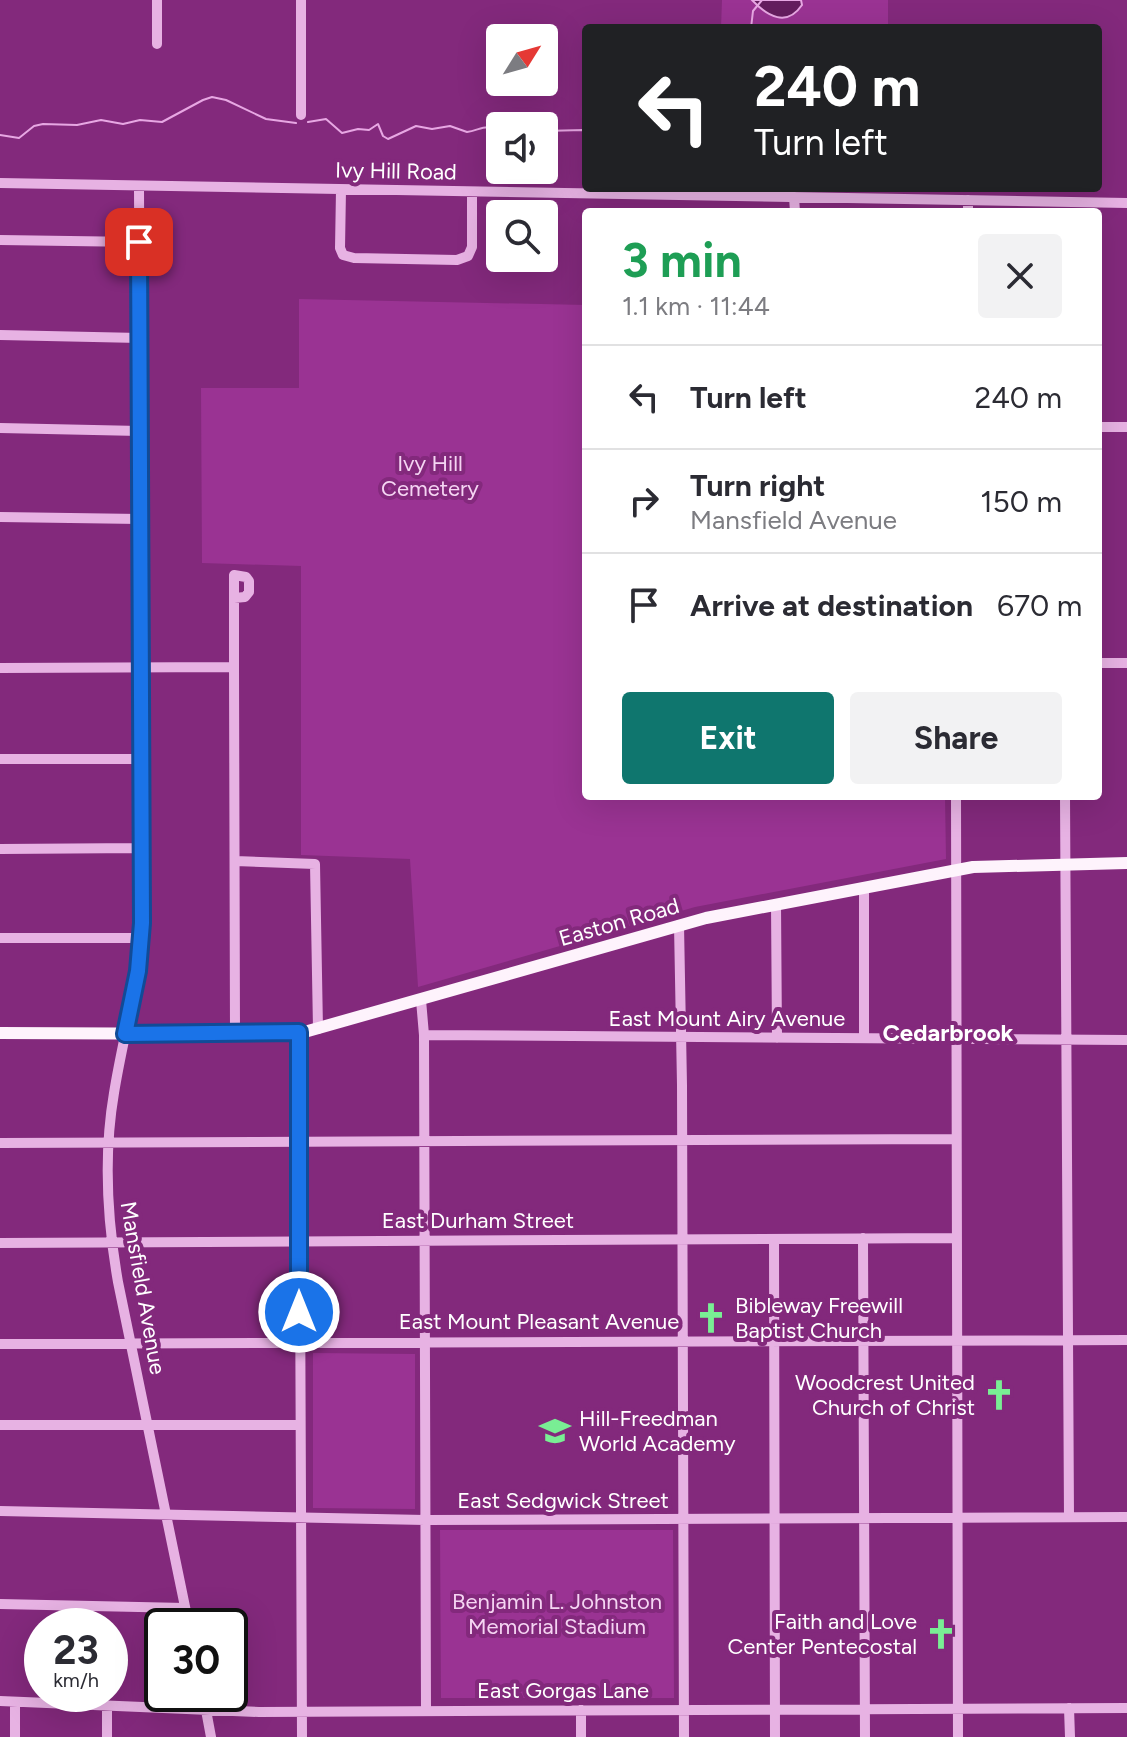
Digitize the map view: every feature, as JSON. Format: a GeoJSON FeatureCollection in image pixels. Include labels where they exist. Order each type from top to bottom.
{"type":"FeatureCollection","features":[{"type":"Feature","properties":{"kind":"main road","name":"Easton Road"},"geometry":{"type":"LineString","coordinates":[[299,1032],[679,925],[776,904],[984,866],[1127,863]]}},
{"type":"Feature","properties":{"kind":"main road"},"geometry":{"type":"LineString","coordinates":[[0,1033],[299,1032]]}},
{"type":"Feature","properties":{"kind":"street"},"geometry":{"type":"LineString","coordinates":[[157,0],[157,44]]}},
{"type":"Feature","properties":{"kind":"street"},"geometry":{"type":"LineString","coordinates":[[301,0],[301,115]]}},
{"type":"Feature","properties":{"kind":"street","name":"Ivy Hill Road"},"geometry":{"type":"LineString","coordinates":[[0,183],[968,200],[1063,207],[1127,203]]}},
{"type":"Feature","properties":{"kind":"street","name":"Mansfield Avenue"},"geometry":{"type":"LineString","coordinates":[[139,186],[142,938],[114,1092],[106,1185],[111,1241],[130,1343],[185,1608]]}},
{"type":"Feature","properties":{"kind":"street"},"geometry":{"type":"LineString","coordinates":[[341,190],[340,248],[343,255],[354,258],[464,258],[472,247],[472,193]]}},
{"type":"Feature","properties":{"kind":"street"},"geometry":{"type":"LineString","coordinates":[[794,197],[795,208]]}},
{"type":"Feature","properties":{"kind":"street"},"geometry":{"type":"LineString","coordinates":[[879,198],[879,208]]}},
{"type":"Feature","properties":{"kind":"street"},"geometry":{"type":"LineString","coordinates":[[968,200],[968,208]]}},
{"type":"Feature","properties":{"kind":"street"},"geometry":{"type":"LineString","coordinates":[[0,240],[139,242]]}},
{"type":"Feature","properties":{"kind":"street"},"geometry":{"type":"LineString","coordinates":[[0,335],[140,338]]}},
{"type":"Feature","properties":{"kind":"street"},"geometry":{"type":"LineString","coordinates":[[1102,427],[1127,427]]}},
{"type":"Feature","properties":{"kind":"street"},"geometry":{"type":"LineString","coordinates":[[0,428],[140,431]]}},
{"type":"Feature","properties":{"kind":"street"},"geometry":{"type":"LineString","coordinates":[[0,517],[140,519]]}},
{"type":"Feature","properties":{"kind":"street"},"geometry":{"type":"LineString","coordinates":[[234,598],[245,597],[250,589],[246,577],[234,575],[234,598],[234,667],[235,861],[235,1034]]}},
{"type":"Feature","properties":{"kind":"street"},"geometry":{"type":"LineString","coordinates":[[1102,663],[1127,663]]}},
{"type":"Feature","properties":{"kind":"street"},"geometry":{"type":"LineString","coordinates":[[0,668],[234,667]]}},
{"type":"Feature","properties":{"kind":"street"},"geometry":{"type":"LineString","coordinates":[[0,759],[142,759]]}},
{"type":"Feature","properties":{"kind":"street"},"geometry":{"type":"LineString","coordinates":[[956,800],[958,1737]]}},
{"type":"Feature","properties":{"kind":"street"},"geometry":{"type":"LineString","coordinates":[[1065,800],[1069,1517]]}},
{"type":"Feature","properties":{"kind":"street"},"geometry":{"type":"LineString","coordinates":[[0,849],[142,848]]}},
{"type":"Feature","properties":{"kind":"street"},"geometry":{"type":"LineString","coordinates":[[235,861],[315,864],[318,1029]]}},
{"type":"Feature","properties":{"kind":"street"},"geometry":{"type":"LineString","coordinates":[[864,888],[864,1038]]}},
{"type":"Feature","properties":{"kind":"street"},"geometry":{"type":"LineString","coordinates":[[776,904],[777,1038]]}},
{"type":"Feature","properties":{"kind":"street"},"geometry":{"type":"LineString","coordinates":[[679,925],[684,1737]]}},
{"type":"Feature","properties":{"kind":"street"},"geometry":{"type":"LineString","coordinates":[[0,938],[142,938]]}},
{"type":"Feature","properties":{"kind":"street"},"geometry":{"type":"LineString","coordinates":[[421,1000],[424,1035],[426,1710]]}},
{"type":"Feature","properties":{"kind":"street"},"geometry":{"type":"LineString","coordinates":[[299,1032],[302,1737]]}},
{"type":"Feature","properties":{"kind":"street","name":"East Mount Airy Avenue"},"geometry":{"type":"LineString","coordinates":[[424,1035],[1127,1040]]}},
{"type":"Feature","properties":{"kind":"street"},"geometry":{"type":"LineString","coordinates":[[0,1143],[956,1139]]}},
{"type":"Feature","properties":{"kind":"street"},"geometry":{"type":"LineString","coordinates":[[863,1238],[865,1737]]}},
{"type":"Feature","properties":{"kind":"street","name":"East Durham Street"},"geometry":{"type":"LineString","coordinates":[[0,1243],[956,1238]]}},
{"type":"Feature","properties":{"kind":"street"},"geometry":{"type":"LineString","coordinates":[[774,1239],[775,1737]]}},
{"type":"Feature","properties":{"kind":"street","name":"East Mount Pleasant Avenue"},"geometry":{"type":"LineString","coordinates":[[0,1344],[1127,1340]]}},
{"type":"Feature","properties":{"kind":"street"},"geometry":{"type":"LineString","coordinates":[[0,1425],[299,1425]]}},
{"type":"Feature","properties":{"kind":"street","name":"East Sedgwick Street"},"geometry":{"type":"LineString","coordinates":[[0,1511],[425,1520],[1127,1517]]}},
{"type":"Feature","properties":{"kind":"street"},"geometry":{"type":"LineString","coordinates":[[0,1604],[185,1608]]}},
{"type":"Feature","properties":{"kind":"street","name":"East Gorgas Lane"},"geometry":{"type":"LineString","coordinates":[[0,1701],[24,1703]]}},
{"type":"Feature","properties":{"kind":"street"},"geometry":{"type":"LineString","coordinates":[[15,1703],[15,1737]]}},
{"type":"Feature","properties":{"kind":"street"},"geometry":{"type":"LineString","coordinates":[[1069,1708],[1070,1737]]}},
{"type":"Feature","properties":{"kind":"street","name":"East Gorgas Lane"},"geometry":{"type":"LineString","coordinates":[[248,1711],[1127,1708]]}},
{"type":"Feature","properties":{"kind":"street"},"geometry":{"type":"LineString","coordinates":[[581,1710],[581,1737]]}},
{"type":"Feature","properties":{"kind":"street"},"geometry":{"type":"LineString","coordinates":[[107,1712],[107,1737]]}},
{"type":"Feature","properties":{"kind":"street"},"geometry":{"type":"LineString","coordinates":[[206,1712],[211,1737]]}},
{"type":"Feature","properties":{"kind":"green space"},"geometry":{"type":"Polygon","coordinates":[[[722,0],[888,0],[888,24],[721,24],[722,0]]]}},
{"type":"Feature","properties":{"kind":"green space","name":"Ivy Hill Cemetery"},"geometry":{"type":"Polygon","coordinates":[[[299,299],[582,305],[582,800],[945,800],[946,859],[695,907],[418,987],[410,859],[301,855],[301,566],[202,563],[201,388],[299,388],[299,299]]]}},
{"type":"Feature","properties":{"kind":"green space"},"geometry":{"type":"Polygon","coordinates":[[[313,1353],[415,1354],[415,1509],[313,1508],[313,1353]]]}},
{"type":"Feature","properties":{"kind":"green space","name":"Benjamin L. Johnston Memorial Stadium"},"geometry":{"type":"Polygon","coordinates":[[[440,1530],[673,1530],[674,1698],[441,1698],[440,1530]]]}},
{"type":"Feature","properties":{"kind":"shaded area"},"geometry":{"type":"Polygon","coordinates":[[[752,0],[801,0],[802,5],[784,18],[771,15],[752,0]]]}},
{"type":"Feature","properties":{"kind":"waterway"},"geometry":{"type":"LineString","coordinates":[[751,24],[753,11],[762,0]]}},
{"type":"Feature","properties":{"kind":"waterway"},"geometry":{"type":"LineString","coordinates":[[0,135],[19,138],[34,126],[43,124],[77,125],[101,120],[123,124],[140,120],[162,122],[212,97],[226,100],[266,119],[296,123]]}},
{"type":"Feature","properties":{"kind":"waterway"},"geometry":{"type":"LineString","coordinates":[[308,122],[326,119],[342,133],[369,130],[378,124],[383,136],[388,139],[416,126],[432,129],[450,126],[467,132],[486,127]]}},
{"type":"Feature","properties":{"kind":"waterway"},"geometry":{"type":"LineString","coordinates":[[558,131],[582,130]]}},
{"type":"Feature","properties":{"kind":"place","name":"Bibleway Freewill Baptist Church"},"geometry":{"type":"Point","coordinates":[711,1318]}},
{"type":"Feature","properties":{"kind":"place","name":"Woodcrest United Church of Christ"},"geometry":{"type":"Point","coordinates":[999,1395]}},
{"type":"Feature","properties":{"kind":"place","name":"Hill-Freedman World Academy"},"geometry":{"type":"Point","coordinates":[555,1431]}},
{"type":"Feature","properties":{"kind":"place","name":"Faith and Love Center Pentecostal"},"geometry":{"type":"Point","coordinates":[941,1634]}},
{"type":"Feature","properties":{"kind":"district","name":"Cedarbrook"},"geometry":{"type":"Point","coordinates":[948,1032]}},
{"type":"Feature","properties":{"kind":"route"},"geometry":{"type":"LineString","coordinates":[[139,242],[142,923],[138,971],[125,1034],[299,1032],[299,1312]]}}]}
